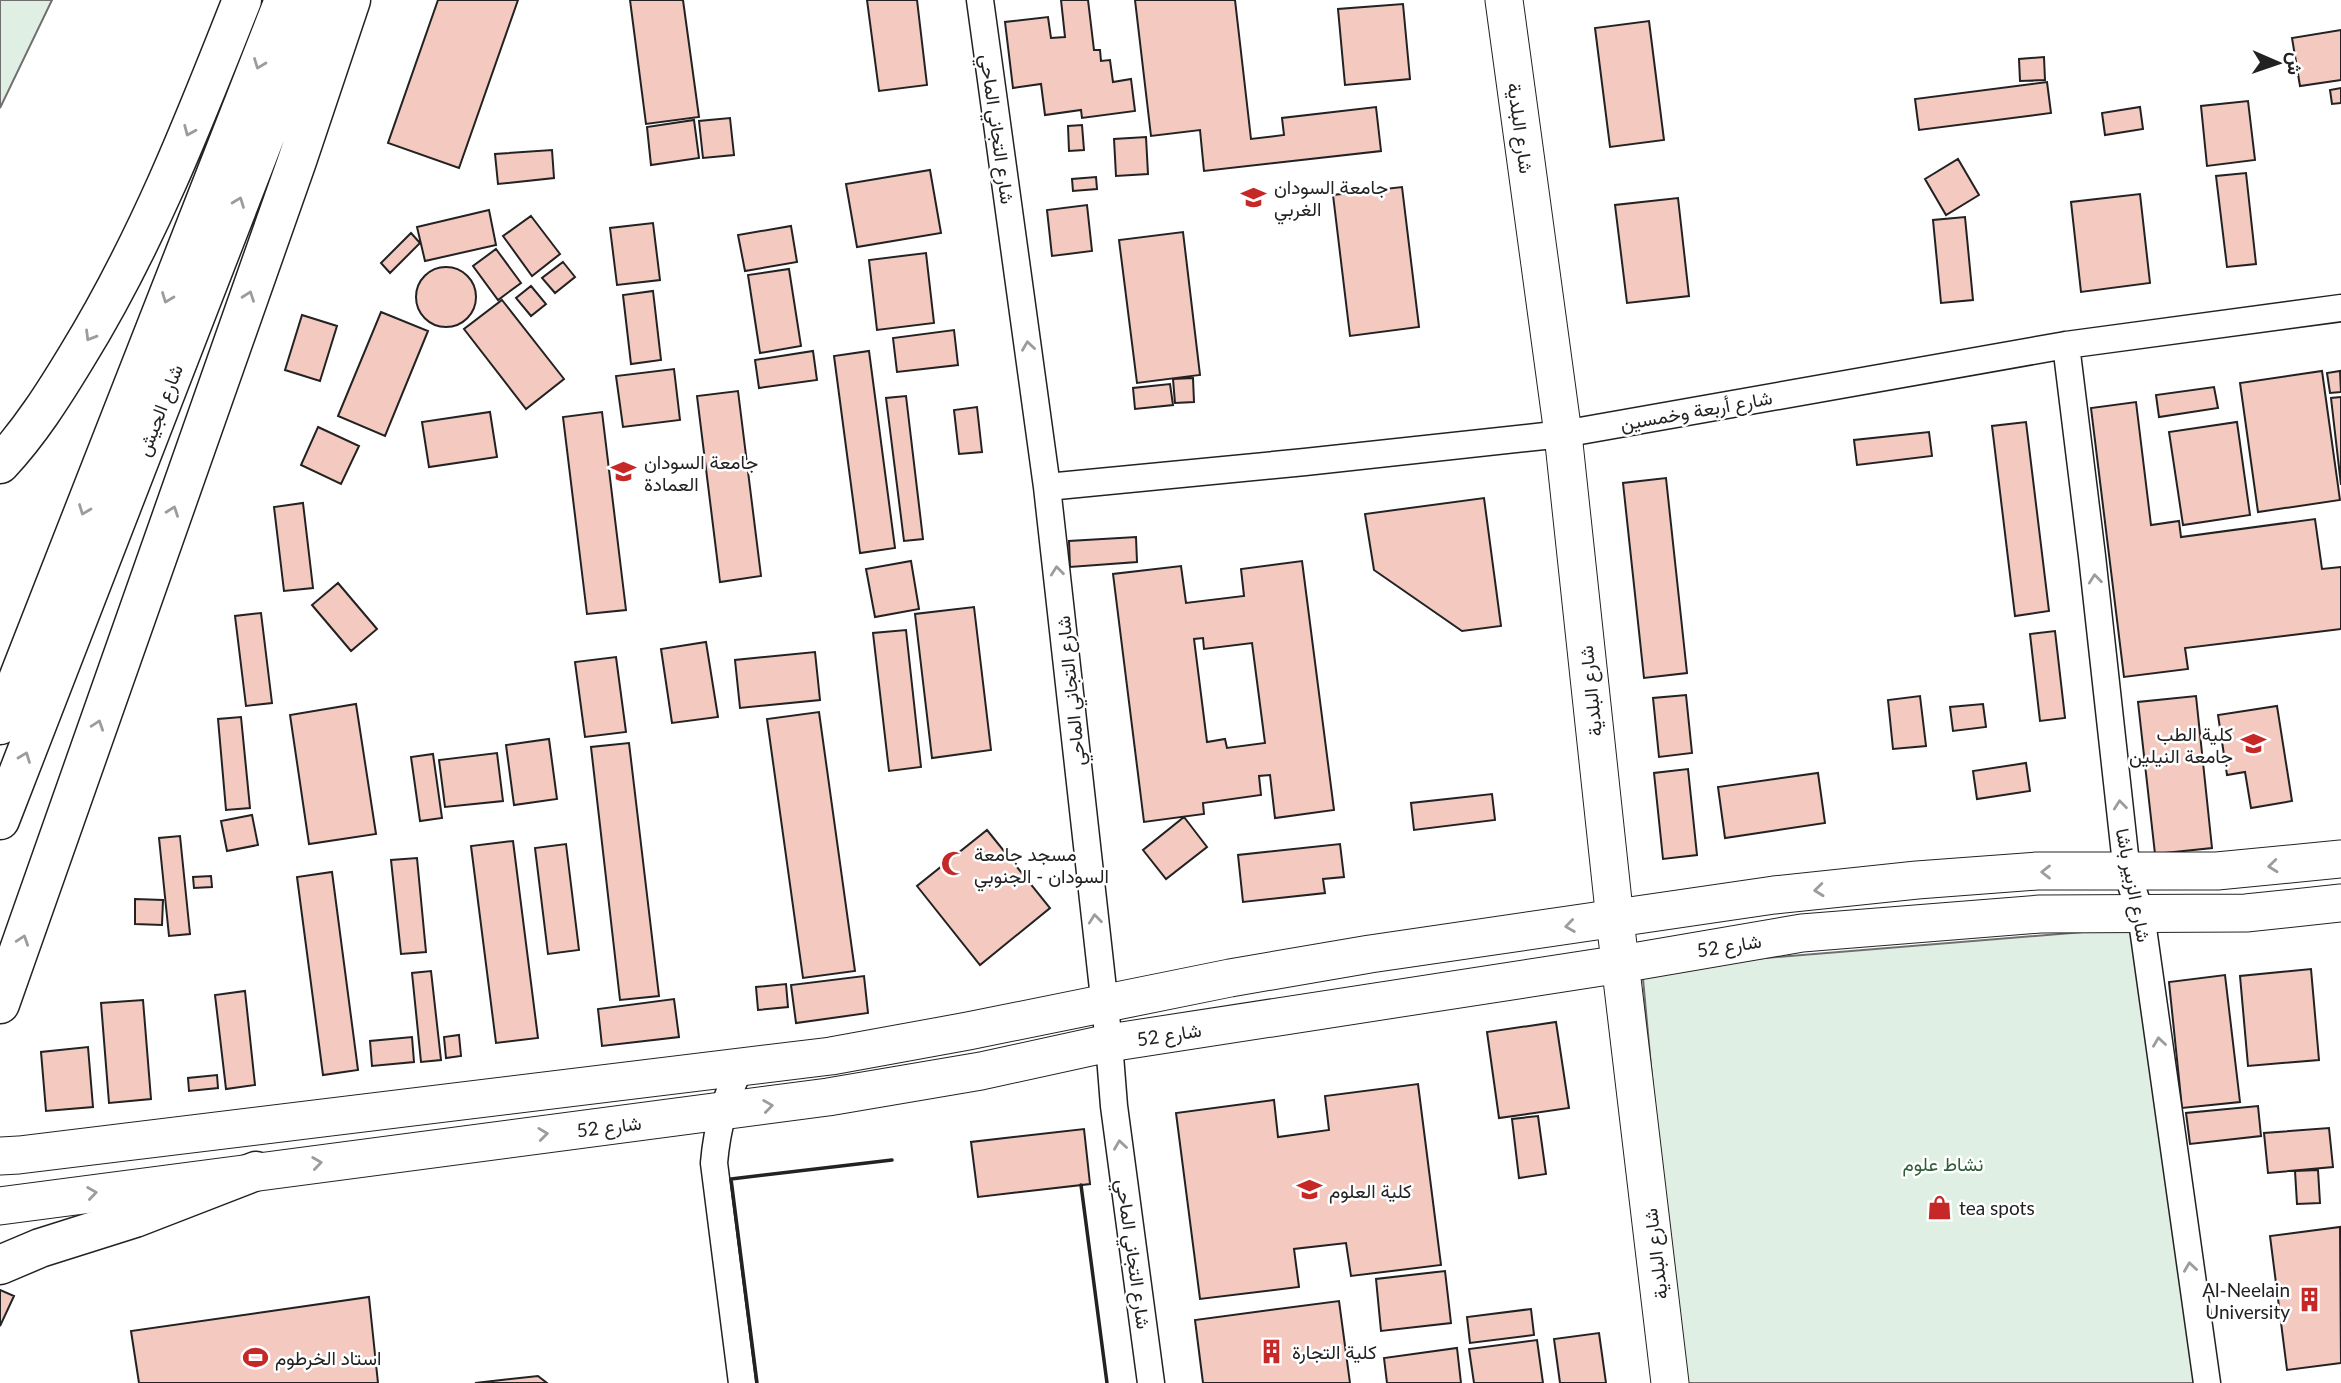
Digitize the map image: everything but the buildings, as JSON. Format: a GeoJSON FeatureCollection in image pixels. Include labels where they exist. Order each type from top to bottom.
{"type":"FeatureCollection","features":[{"type":"Feature","properties":{"kind":"highway"},"geometry":{"type":"LineString","coordinates":[[0,464],[49,402],[104,312],[164,191],[242,0]]}},
{"type":"Feature","properties":{"kind":"highway","name":"شارع الجيش"},"geometry":{"type":"LineString","coordinates":[[0,725],[284,0]]}},
{"type":"Feature","properties":{"kind":"highway","name":"شارع الجيش"},"geometry":{"type":"LineString","coordinates":[[0,820],[318,0]]}},
{"type":"Feature","properties":{"kind":"highway"},"geometry":{"type":"LineString","coordinates":[[0,1004],[302,148],[351,0]]}},
{"type":"Feature","properties":{"kind":"highway"},"geometry":{"type":"LineString","coordinates":[[0,1265],[40,1248],[135,1218],[256,1171]]}},
{"type":"Feature","properties":{"kind":"street","name":"شارع التجاني الماحي"},"geometry":{"type":"LineString","coordinates":[[980,0],[1047,486],[1114,1105],[1151,1383]]}},
{"type":"Feature","properties":{"kind":"street","name":"شارع البلدية"},"geometry":{"type":"LineString","coordinates":[[1504,0],[1563,434],[1615,920],[1670,1383]]}},
{"type":"Feature","properties":{"kind":"street","name":"شارع أربعة وخمسين"},"geometry":{"type":"LineString","coordinates":[[1047,486],[1563,434],[2066,345],[2341,308]]}},
{"type":"Feature","properties":{"kind":"street","name":"شارع الزبير باشا"},"geometry":{"type":"LineString","coordinates":[[2066,345],[2127,873],[2141,914],[2207,1383]]}},
{"type":"Feature","properties":{"kind":"street"},"geometry":{"type":"LineString","coordinates":[[0,1156],[326,1119],[831,1056],[1370,954],[1774,895],[2038,871],[2217,871],[2341,859]]}},
{"type":"Feature","properties":{"kind":"street","name":"شارع 52"},"geometry":{"type":"LineString","coordinates":[[0,1206],[828,1097],[981,1071],[1109,1043],[1621,964],[1802,933],[2040,914],[2246,914],[2341,903]]}},
{"type":"Feature","properties":{"kind":"street"},"geometry":{"type":"LineString","coordinates":[[741,1066],[729,1089],[722,1112],[716,1138],[715,1163],[742,1383]]}},
{"type":"Feature","properties":{"kind":"green space"},"geometry":{"type":"Polygon","coordinates":[[[0,0],[52,0],[0,108],[0,0]]]}},
{"type":"Feature","properties":{"kind":"green space","name":"نشاط علوم"},"geometry":{"type":"Polygon","coordinates":[[[2132,928],[2194,1383],[1680,1383],[1642,968],[2132,928]]]}},
{"type":"Feature","properties":{"kind":"wall"},"geometry":{"type":"LineString","coordinates":[[757,1383],[731,1179],[892,1160]]}},
{"type":"Feature","properties":{"kind":"wall"},"geometry":{"type":"LineString","coordinates":[[1081,1185],[1107,1383]]}},
{"type":"Feature","properties":{"kind":"place","name":"جامعة السودان الغربي"},"geometry":{"type":"Point","coordinates":[1254,197]}},
{"type":"Feature","properties":{"kind":"place","name":"جامعة السودان العمادة"},"geometry":{"type":"Point","coordinates":[624,472]}},
{"type":"Feature","properties":{"kind":"place","name":"كلية الطب جامعة النيلين"},"geometry":{"type":"Point","coordinates":[2253,744]}},
{"type":"Feature","properties":{"kind":"place","name":"مسجد جامعة السودان - الجنوبي"},"geometry":{"type":"Point","coordinates":[954,864]}},
{"type":"Feature","properties":{"kind":"place","name":"كلية العلوم"},"geometry":{"type":"Point","coordinates":[1309,1190]}},
{"type":"Feature","properties":{"kind":"place","name":"tea spots"},"geometry":{"type":"Point","coordinates":[1939,1207]}},
{"type":"Feature","properties":{"kind":"place","name":"Al-Neelain University"},"geometry":{"type":"Point","coordinates":[2310,1300]}},
{"type":"Feature","properties":{"kind":"place","name":"كلية التجارة"},"geometry":{"type":"Point","coordinates":[1272,1351]}},
{"type":"Feature","properties":{"kind":"place","name":"استاد الخرطوم"},"geometry":{"type":"Point","coordinates":[255,1357]}}]}
